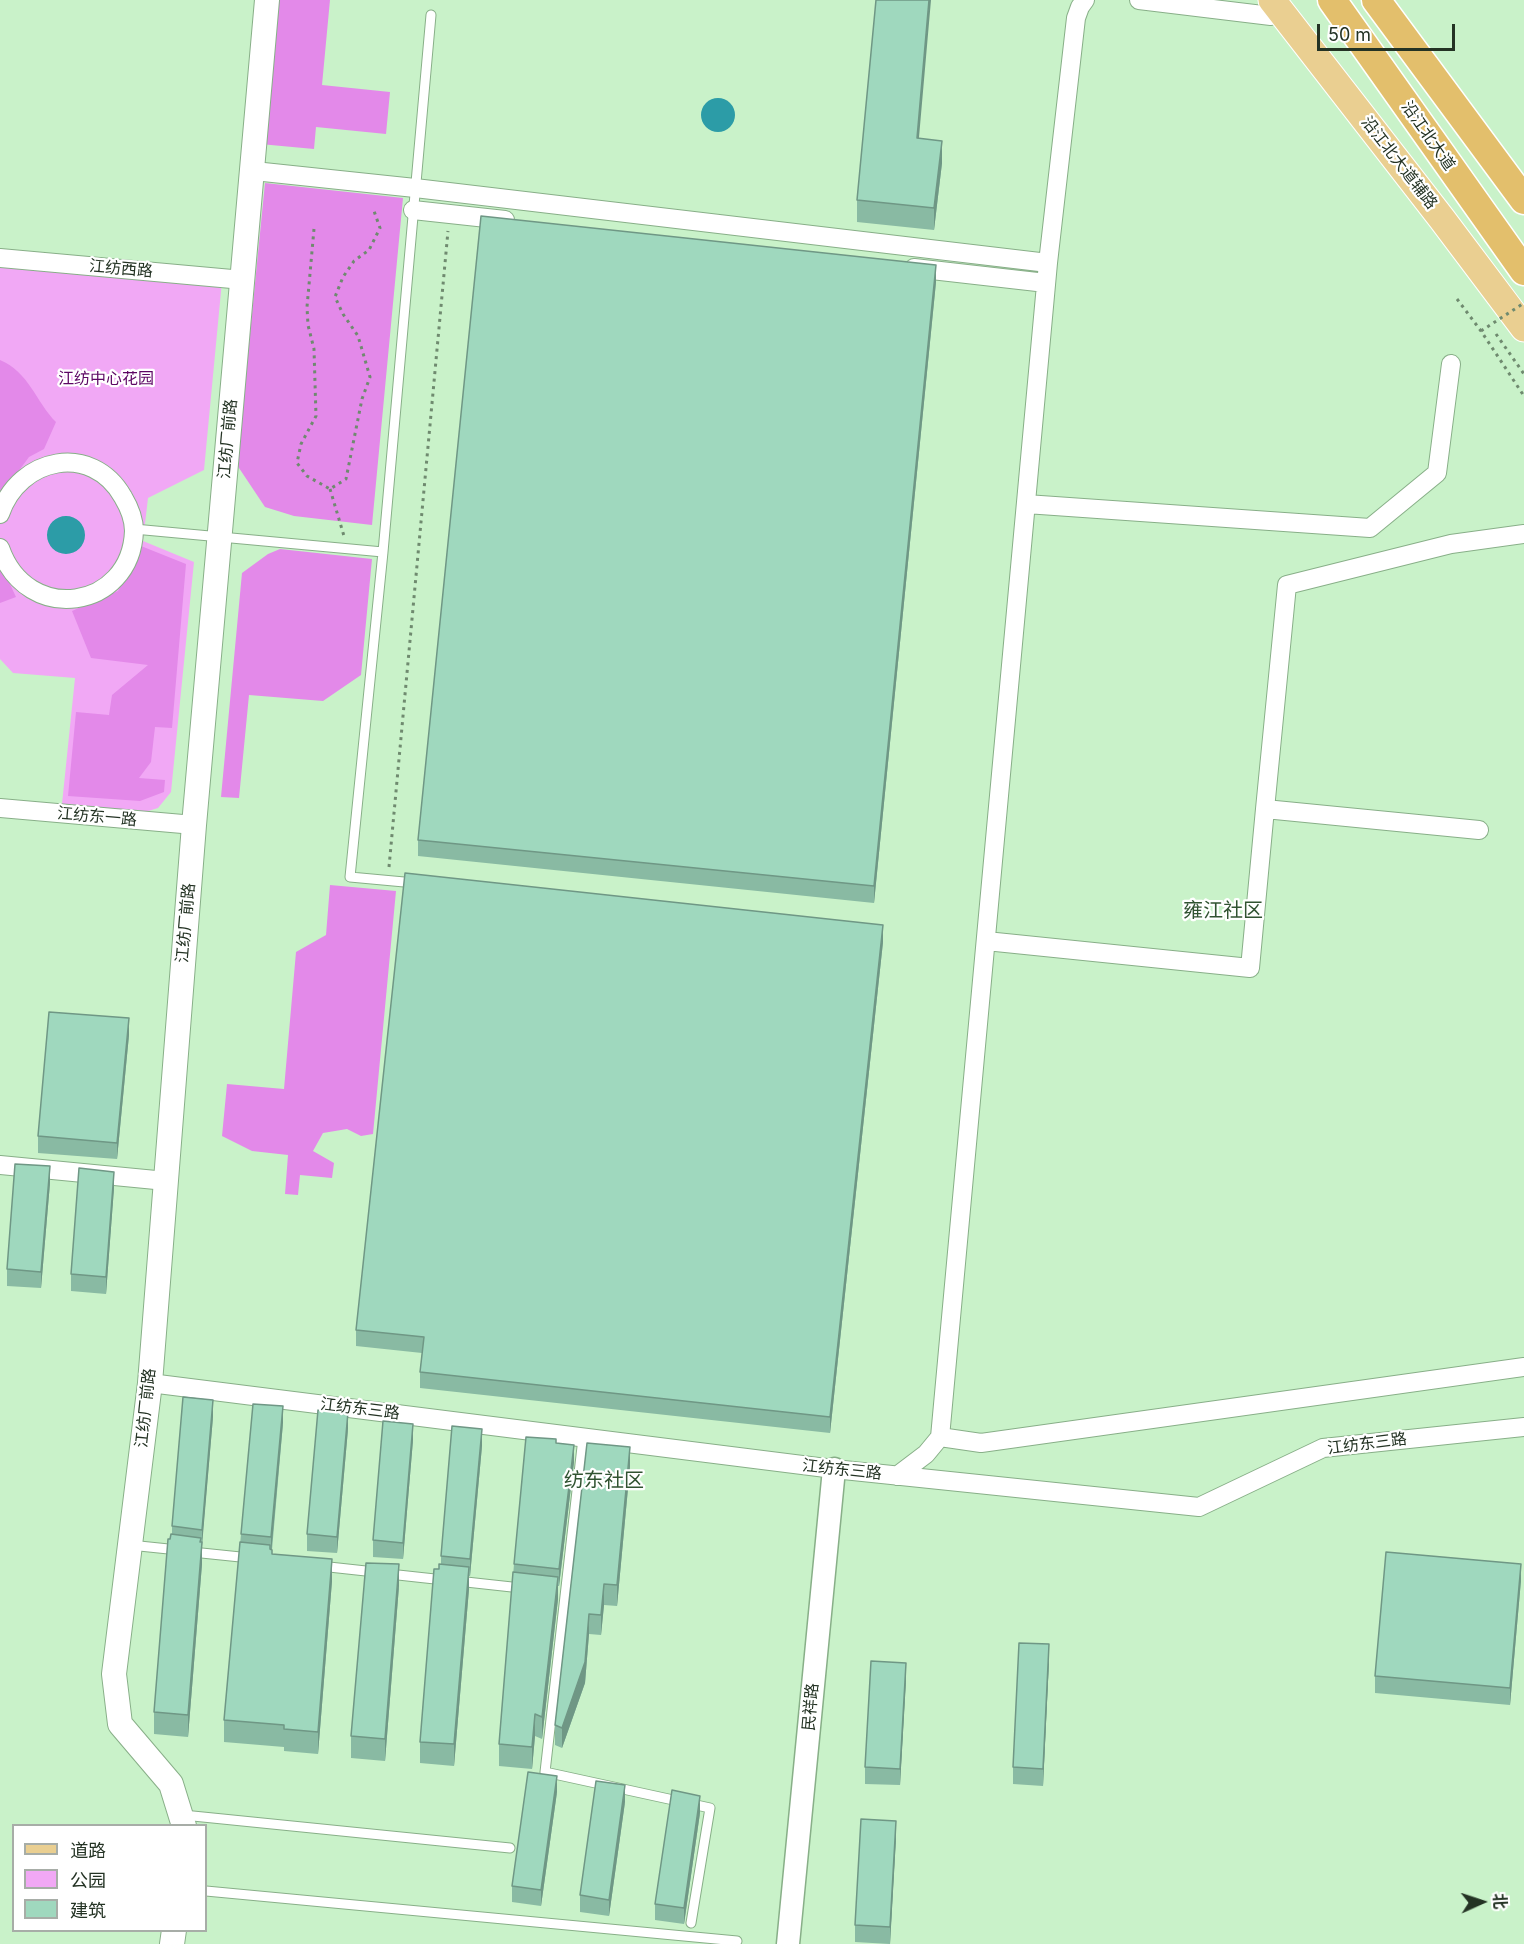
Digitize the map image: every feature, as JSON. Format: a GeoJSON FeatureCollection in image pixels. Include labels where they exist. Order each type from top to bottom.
{"type":"FeatureCollection","features":[{"type":"Feature","properties":{"kind":"highway","name":"沿江北大道"},"geometry":{"type":"LineString","coordinates":[[1332,0],[1524,271]]}},
{"type":"Feature","properties":{"kind":"highway"},"geometry":{"type":"LineString","coordinates":[[1376,0],[1524,200]]}},
{"type":"Feature","properties":{"kind":"main road","name":"江纺厂前路"},"geometry":{"type":"LineString","coordinates":[[182,1820],[171,1784],[120,1724],[114,1674],[150,1383],[194,825],[254,171],[267,0]]}},
{"type":"Feature","properties":{"kind":"main road","name":"沿江北大道辅路"},"geometry":{"type":"LineString","coordinates":[[1272,8],[1442,219],[1524,328]]}},
{"type":"Feature","properties":{"kind":"street"},"geometry":{"type":"LineString","coordinates":[[897,1476],[926,1454],[940,1437],[1048,263],[1076,18],[1085,0]]}},
{"type":"Feature","properties":{"kind":"street"},"geometry":{"type":"LineString","coordinates":[[1139,0],[1272,8]]}},
{"type":"Feature","properties":{"kind":"street"},"geometry":{"type":"LineString","coordinates":[[254,171],[1048,263]]}},
{"type":"Feature","properties":{"kind":"street"},"geometry":{"type":"LineString","coordinates":[[413,210],[520,222]]}},
{"type":"Feature","properties":{"kind":"street","name":"江纺西路"},"geometry":{"type":"LineString","coordinates":[[0,258],[243,280]]}},
{"type":"Feature","properties":{"kind":"street"},"geometry":{"type":"LineString","coordinates":[[894,265],[1046,283]]}},
{"type":"Feature","properties":{"kind":"street"},"geometry":{"type":"LineString","coordinates":[[1026,504],[1370,528],[1437,473],[1451,364]]}},
{"type":"Feature","properties":{"kind":"street"},"geometry":{"type":"LineString","coordinates":[[0,514],[5,499],[19,481],[38,469],[59,463],[81,464],[102,473],[118,488],[129,507],[134,529],[131,552],[121,572],[104,588],[84,597],[61,600],[39,594],[20,582],[6,564],[0,548]]}},
{"type":"Feature","properties":{"kind":"street"},"geometry":{"type":"LineString","coordinates":[[986,941],[1250,968],[1287,585],[1451,544],[1524,534]]}},
{"type":"Feature","properties":{"kind":"street","name":"江纺东一路"},"geometry":{"type":"LineString","coordinates":[[0,808],[194,825]]}},
{"type":"Feature","properties":{"kind":"street"},"geometry":{"type":"LineString","coordinates":[[1265,809],[1479,830]]}},
{"type":"Feature","properties":{"kind":"street"},"geometry":{"type":"LineString","coordinates":[[0,1165],[166,1180]]}},
{"type":"Feature","properties":{"kind":"street"},"geometry":{"type":"LineString","coordinates":[[940,1437],[981,1443],[1524,1366]]}},
{"type":"Feature","properties":{"kind":"street","name":"江纺东三路"},"geometry":{"type":"LineString","coordinates":[[150,1383],[840,1470],[1199,1507],[1323,1448],[1524,1427]]}},
{"type":"Feature","properties":{"kind":"street","name":"民祥路"},"geometry":{"type":"LineString","coordinates":[[788,1944],[840,1470]]}},
{"type":"Feature","properties":{"kind":"street","name":"民祥路"},"geometry":{"type":"LineString","coordinates":[[800,1944],[840,1470]]}},
{"type":"Feature","properties":{"kind":"lane"},"geometry":{"type":"LineString","coordinates":[[424,884],[350,877],[383,552],[431,15]]}},
{"type":"Feature","properties":{"kind":"lane"},"geometry":{"type":"LineString","coordinates":[[134,529],[383,552]]}},
{"type":"Feature","properties":{"kind":"lane"},"geometry":{"type":"LineString","coordinates":[[583,1438],[545,1772],[710,1808],[691,1923]]}},
{"type":"Feature","properties":{"kind":"lane"},"geometry":{"type":"LineString","coordinates":[[130,1545],[259,1559]]}},
{"type":"Feature","properties":{"kind":"lane"},"geometry":{"type":"LineString","coordinates":[[306,1564],[529,1589]]}},
{"type":"Feature","properties":{"kind":"lane"},"geometry":{"type":"LineString","coordinates":[[552,1592],[564,1593]]}},
{"type":"Feature","properties":{"kind":"lane"},"geometry":{"type":"LineString","coordinates":[[182,1820],[510,1848]]}},
{"type":"Feature","properties":{"kind":"lane"},"geometry":{"type":"LineString","coordinates":[[207,1891],[737,1941]]}},
{"type":"Feature","properties":{"kind":"path"},"geometry":{"type":"LineString","coordinates":[[330,489],[346,479],[362,399],[370,377],[358,336],[335,297],[343,277],[354,261],[369,250],[380,228],[374,211]]}},
{"type":"Feature","properties":{"kind":"path"},"geometry":{"type":"LineString","coordinates":[[388,881],[450,214]]}},
{"type":"Feature","properties":{"kind":"path"},"geometry":{"type":"LineString","coordinates":[[314,230],[307,307],[308,326],[314,349],[316,416],[301,444],[297,463],[307,476],[330,489],[349,549]]}},
{"type":"Feature","properties":{"kind":"path"},"geometry":{"type":"LineString","coordinates":[[1457,299],[1524,396]]}},
{"type":"Feature","properties":{"kind":"path"},"geometry":{"type":"LineString","coordinates":[[1481,331],[1524,303]]}},
{"type":"Feature","properties":{"kind":"path"},"geometry":{"type":"LineString","coordinates":[[1496,334],[1524,374]]}},
{"type":"Feature","properties":{"kind":"green space","name":"江纺中心花园"},"geometry":{"type":"Polygon","coordinates":[[[0,263],[222,281],[204,470],[148,498],[143,541],[194,562],[171,792],[158,808],[145,812],[62,804],[75,678],[13,673],[0,659],[0,263]]]}},
{"type":"Feature","properties":{"kind":"shaded area"},"geometry":{"type":"Polygon","coordinates":[[[273,0],[330,0],[322,85],[390,92],[386,134],[316,127],[314,149],[260,144],[273,0]]]}},
{"type":"Feature","properties":{"kind":"shaded area"},"geometry":{"type":"Polygon","coordinates":[[[265,183],[403,198],[372,525],[294,516],[265,507],[237,465],[265,183]]]}},
{"type":"Feature","properties":{"kind":"shaded area"},"geometry":{"type":"Polygon","coordinates":[[[0,360],[18,372],[56,422],[44,449],[29,457],[0,496],[0,360]]]}},
{"type":"Feature","properties":{"kind":"shaded area"},"geometry":{"type":"Polygon","coordinates":[[[141,546],[186,564],[172,728],[155,727],[151,762],[139,778],[165,780],[164,792],[140,801],[68,796],[76,712],[109,715],[112,695],[148,665],[91,658],[72,611],[118,591],[141,546]]]}},
{"type":"Feature","properties":{"kind":"shaded area"},"geometry":{"type":"Polygon","coordinates":[[[280,549],[372,559],[361,675],[323,701],[249,695],[239,798],[221,797],[242,573],[268,554],[280,549]]]}},
{"type":"Feature","properties":{"kind":"shaded area"},"geometry":{"type":"Polygon","coordinates":[[[0,563],[16,597],[0,603],[0,563]]]}},
{"type":"Feature","properties":{"kind":"shaded area"},"geometry":{"type":"Polygon","coordinates":[[[330,885],[396,891],[373,1134],[361,1136],[347,1129],[323,1133],[313,1151],[334,1163],[332,1178],[300,1175],[298,1195],[285,1194],[288,1155],[252,1151],[222,1136],[227,1084],[284,1089],[296,952],[326,935],[330,885]]]}},
{"type":"Feature","properties":{"kind":"water"},"geometry":{"type":"Polygon","coordinates":[[[718,98],[730,103],[735,115],[730,127],[718,132],[706,127],[701,115],[706,103],[718,98]]]}},
{"type":"Feature","properties":{"kind":"water"},"geometry":{"type":"Polygon","coordinates":[[[66,516],[80,521],[85,535],[80,549],[66,554],[52,549],[47,535],[52,521],[66,516]]]}},
{"type":"Feature","properties":{"kind":"building"},"geometry":{"type":"Polygon","coordinates":[[[876,0],[929,0],[917,138],[942,141],[934,208],[857,200],[876,0]]]}},
{"type":"Feature","properties":{"kind":"building"},"geometry":{"type":"Polygon","coordinates":[[[481,216],[936,265],[874,886],[418,840],[481,216]]]}},
{"type":"Feature","properties":{"kind":"building"},"geometry":{"type":"Polygon","coordinates":[[[405,873],[883,925],[830,1417],[420,1372],[424,1337],[356,1330],[405,873]]]}},
{"type":"Feature","properties":{"kind":"building"},"geometry":{"type":"Polygon","coordinates":[[[49,1012],[129,1018],[117,1143],[38,1136],[49,1012]]]}},
{"type":"Feature","properties":{"kind":"building"},"geometry":{"type":"Polygon","coordinates":[[[15,1164],[50,1166],[41,1272],[7,1269],[15,1164]]]}},
{"type":"Feature","properties":{"kind":"building"},"geometry":{"type":"Polygon","coordinates":[[[79,1168],[114,1172],[106,1277],[71,1274],[79,1168]]]}},
{"type":"Feature","properties":{"kind":"building"},"geometry":{"type":"Polygon","coordinates":[[[183,1397],[213,1400],[202,1530],[172,1526],[183,1397]]]}},
{"type":"Feature","properties":{"kind":"building"},"geometry":{"type":"Polygon","coordinates":[[[253,1404],[283,1406],[271,1537],[241,1534],[253,1404]]]}},
{"type":"Feature","properties":{"kind":"building"},"geometry":{"type":"Polygon","coordinates":[[[318,1410],[348,1412],[337,1537],[307,1534],[318,1410]]]}},
{"type":"Feature","properties":{"kind":"building"},"geometry":{"type":"Polygon","coordinates":[[[383,1421],[413,1424],[403,1543],[373,1540],[383,1421]]]}},
{"type":"Feature","properties":{"kind":"building"},"geometry":{"type":"Polygon","coordinates":[[[452,1426],[482,1429],[470,1559],[441,1556],[452,1426]]]}},
{"type":"Feature","properties":{"kind":"building"},"geometry":{"type":"Polygon","coordinates":[[[526,1437],[556,1439],[556,1443],[574,1445],[559,1569],[514,1564],[526,1437]]]}},
{"type":"Feature","properties":{"kind":"building"},"geometry":{"type":"Polygon","coordinates":[[[587,1443],[630,1447],[617,1585],[604,1584],[601,1615],[589,1614],[585,1662],[562,1728],[555,1725],[587,1443]]]}},
{"type":"Feature","properties":{"kind":"building"},"geometry":{"type":"Polygon","coordinates":[[[171,1534],[201,1538],[200,1542],[202,1542],[188,1715],[154,1712],[168,1539],[171,1534]]]}},
{"type":"Feature","properties":{"kind":"building"},"geometry":{"type":"Polygon","coordinates":[[[240,1542],[270,1545],[272,1554],[332,1559],[318,1732],[284,1729],[284,1725],[224,1720],[240,1542]]]}},
{"type":"Feature","properties":{"kind":"building"},"geometry":{"type":"Polygon","coordinates":[[[1386,1552],[1521,1564],[1510,1688],[1375,1676],[1386,1552]]]}},
{"type":"Feature","properties":{"kind":"building"},"geometry":{"type":"Polygon","coordinates":[[[366,1563],[399,1564],[385,1739],[351,1736],[366,1563]]]}},
{"type":"Feature","properties":{"kind":"building"},"geometry":{"type":"Polygon","coordinates":[[[439,1564],[469,1567],[454,1744],[420,1742],[434,1569],[439,1569],[439,1564]]]}},
{"type":"Feature","properties":{"kind":"building"},"geometry":{"type":"Polygon","coordinates":[[[513,1572],[558,1577],[542,1717],[535,1714],[532,1747],[499,1744],[513,1572]]]}},
{"type":"Feature","properties":{"kind":"building"},"geometry":{"type":"Polygon","coordinates":[[[1019,1643],[1049,1644],[1043,1769],[1013,1767],[1019,1643]]]}},
{"type":"Feature","properties":{"kind":"building"},"geometry":{"type":"Polygon","coordinates":[[[871,1661],[906,1663],[900,1769],[865,1767],[871,1661]]]}},
{"type":"Feature","properties":{"kind":"building"},"geometry":{"type":"Polygon","coordinates":[[[528,1772],[557,1776],[541,1890],[512,1886],[528,1772]]]}},
{"type":"Feature","properties":{"kind":"building"},"geometry":{"type":"Polygon","coordinates":[[[596,1781],[625,1785],[609,1900],[580,1895],[596,1781]]]}},
{"type":"Feature","properties":{"kind":"building"},"geometry":{"type":"Polygon","coordinates":[[[672,1790],[700,1796],[684,1908],[655,1904],[672,1790]]]}},
{"type":"Feature","properties":{"kind":"building"},"geometry":{"type":"Polygon","coordinates":[[[861,1819],[896,1821],[890,1927],[855,1925],[861,1819]]]}},
{"type":"Feature","properties":{"kind":"district","name":"雍江社区"},"geometry":{"type":"Point","coordinates":[1223,911]}},
{"type":"Feature","properties":{"kind":"district","name":"纺东社区"},"geometry":{"type":"Point","coordinates":[604,1481]}}]}
